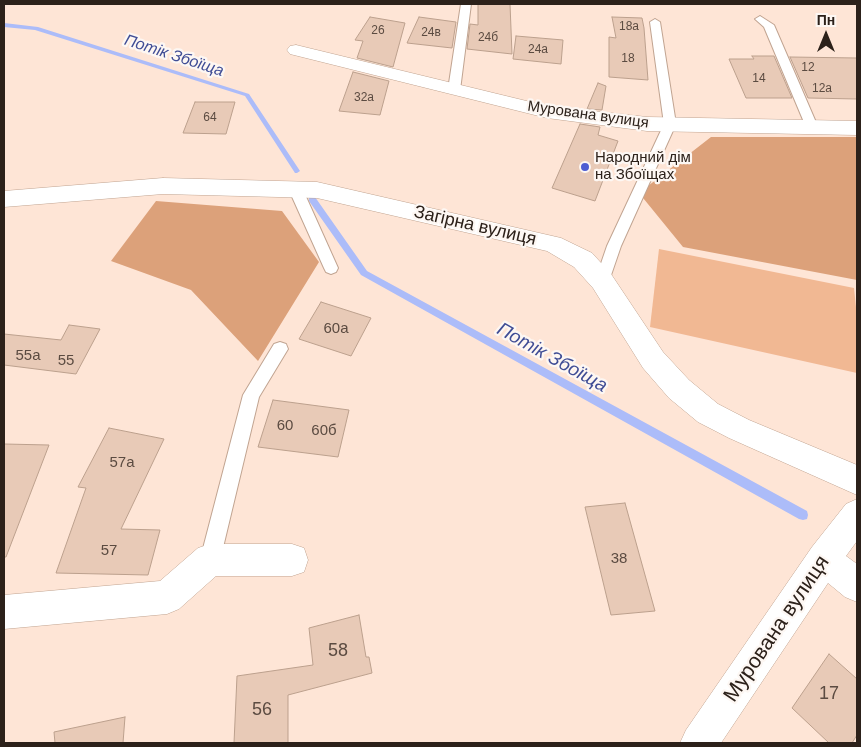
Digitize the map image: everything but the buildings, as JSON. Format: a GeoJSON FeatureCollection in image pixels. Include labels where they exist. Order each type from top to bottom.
{"type":"FeatureCollection","features":[{"type":"Feature","properties":{"kind":"street","name":"Мурована вулиця"},"geometry":{"type":"LineString","coordinates":[[296,50],[547,112],[647,124],[857,128]]}},
{"type":"Feature","properties":{"kind":"street","name":"Загірна вулиця"},"geometry":{"type":"LineString","coordinates":[[4,199],[163,186],[317,190],[553,244],[583,260],[602,281],[653,360],[679,389],[708,413],[739,429],[857,480]]}},
{"type":"Feature","properties":{"kind":"street","name":"Мурована вулиця"},"geometry":{"type":"LineString","coordinates":[[699,743],[824,559],[857,515]]}},
{"type":"Feature","properties":{"kind":"street"},"geometry":{"type":"LineString","coordinates":[[824,559],[857,585]]}},
{"type":"Feature","properties":{"kind":"street"},"geometry":{"type":"LineString","coordinates":[[4,612],[167,596],[210,560],[292,560]]}},
{"type":"Feature","properties":{"kind":"lane"},"geometry":{"type":"LineString","coordinates":[[454,90],[466,4]]}},
{"type":"Feature","properties":{"kind":"lane"},"geometry":{"type":"LineString","coordinates":[[760,19],[769,25],[812,127]]}},
{"type":"Feature","properties":{"kind":"lane"},"geometry":{"type":"LineString","coordinates":[[602,281],[614,246],[670,124],[655,22]]}},
{"type":"Feature","properties":{"kind":"lane"},"geometry":{"type":"LineString","coordinates":[[296,190],[331,268]]}},
{"type":"Feature","properties":{"kind":"lane"},"geometry":{"type":"LineString","coordinates":[[210,560],[251,394],[280,349]]}},
{"type":"Feature","properties":{"kind":"shaded area"},"geometry":{"type":"Polygon","coordinates":[[[711,137],[857,137],[857,280],[683,247],[639,193],[711,137]]]}},
{"type":"Feature","properties":{"kind":"shaded area"},"geometry":{"type":"Polygon","coordinates":[[[156,201],[282,211],[319,262],[258,361],[191,290],[111,261],[156,201]]]}},
{"type":"Feature","properties":{"kind":"shaded area"},"geometry":{"type":"Polygon","coordinates":[[[659,249],[854,288],[857,317],[857,373],[650,327],[659,249]]]}},
{"type":"Feature","properties":{"kind":"waterway","name":"Потік Збоїща"},"geometry":{"type":"LineString","coordinates":[[4,25],[36,28],[247,95],[297,171]]}},
{"type":"Feature","properties":{"kind":"waterway","name":"Потік Збоїща"},"geometry":{"type":"LineString","coordinates":[[312,199],[364,273],[803,515]]}},
{"type":"Feature","properties":{"kind":"place","name":"Народний дім на Збоїщах"},"geometry":{"type":"Point","coordinates":[585,167]}}]}
